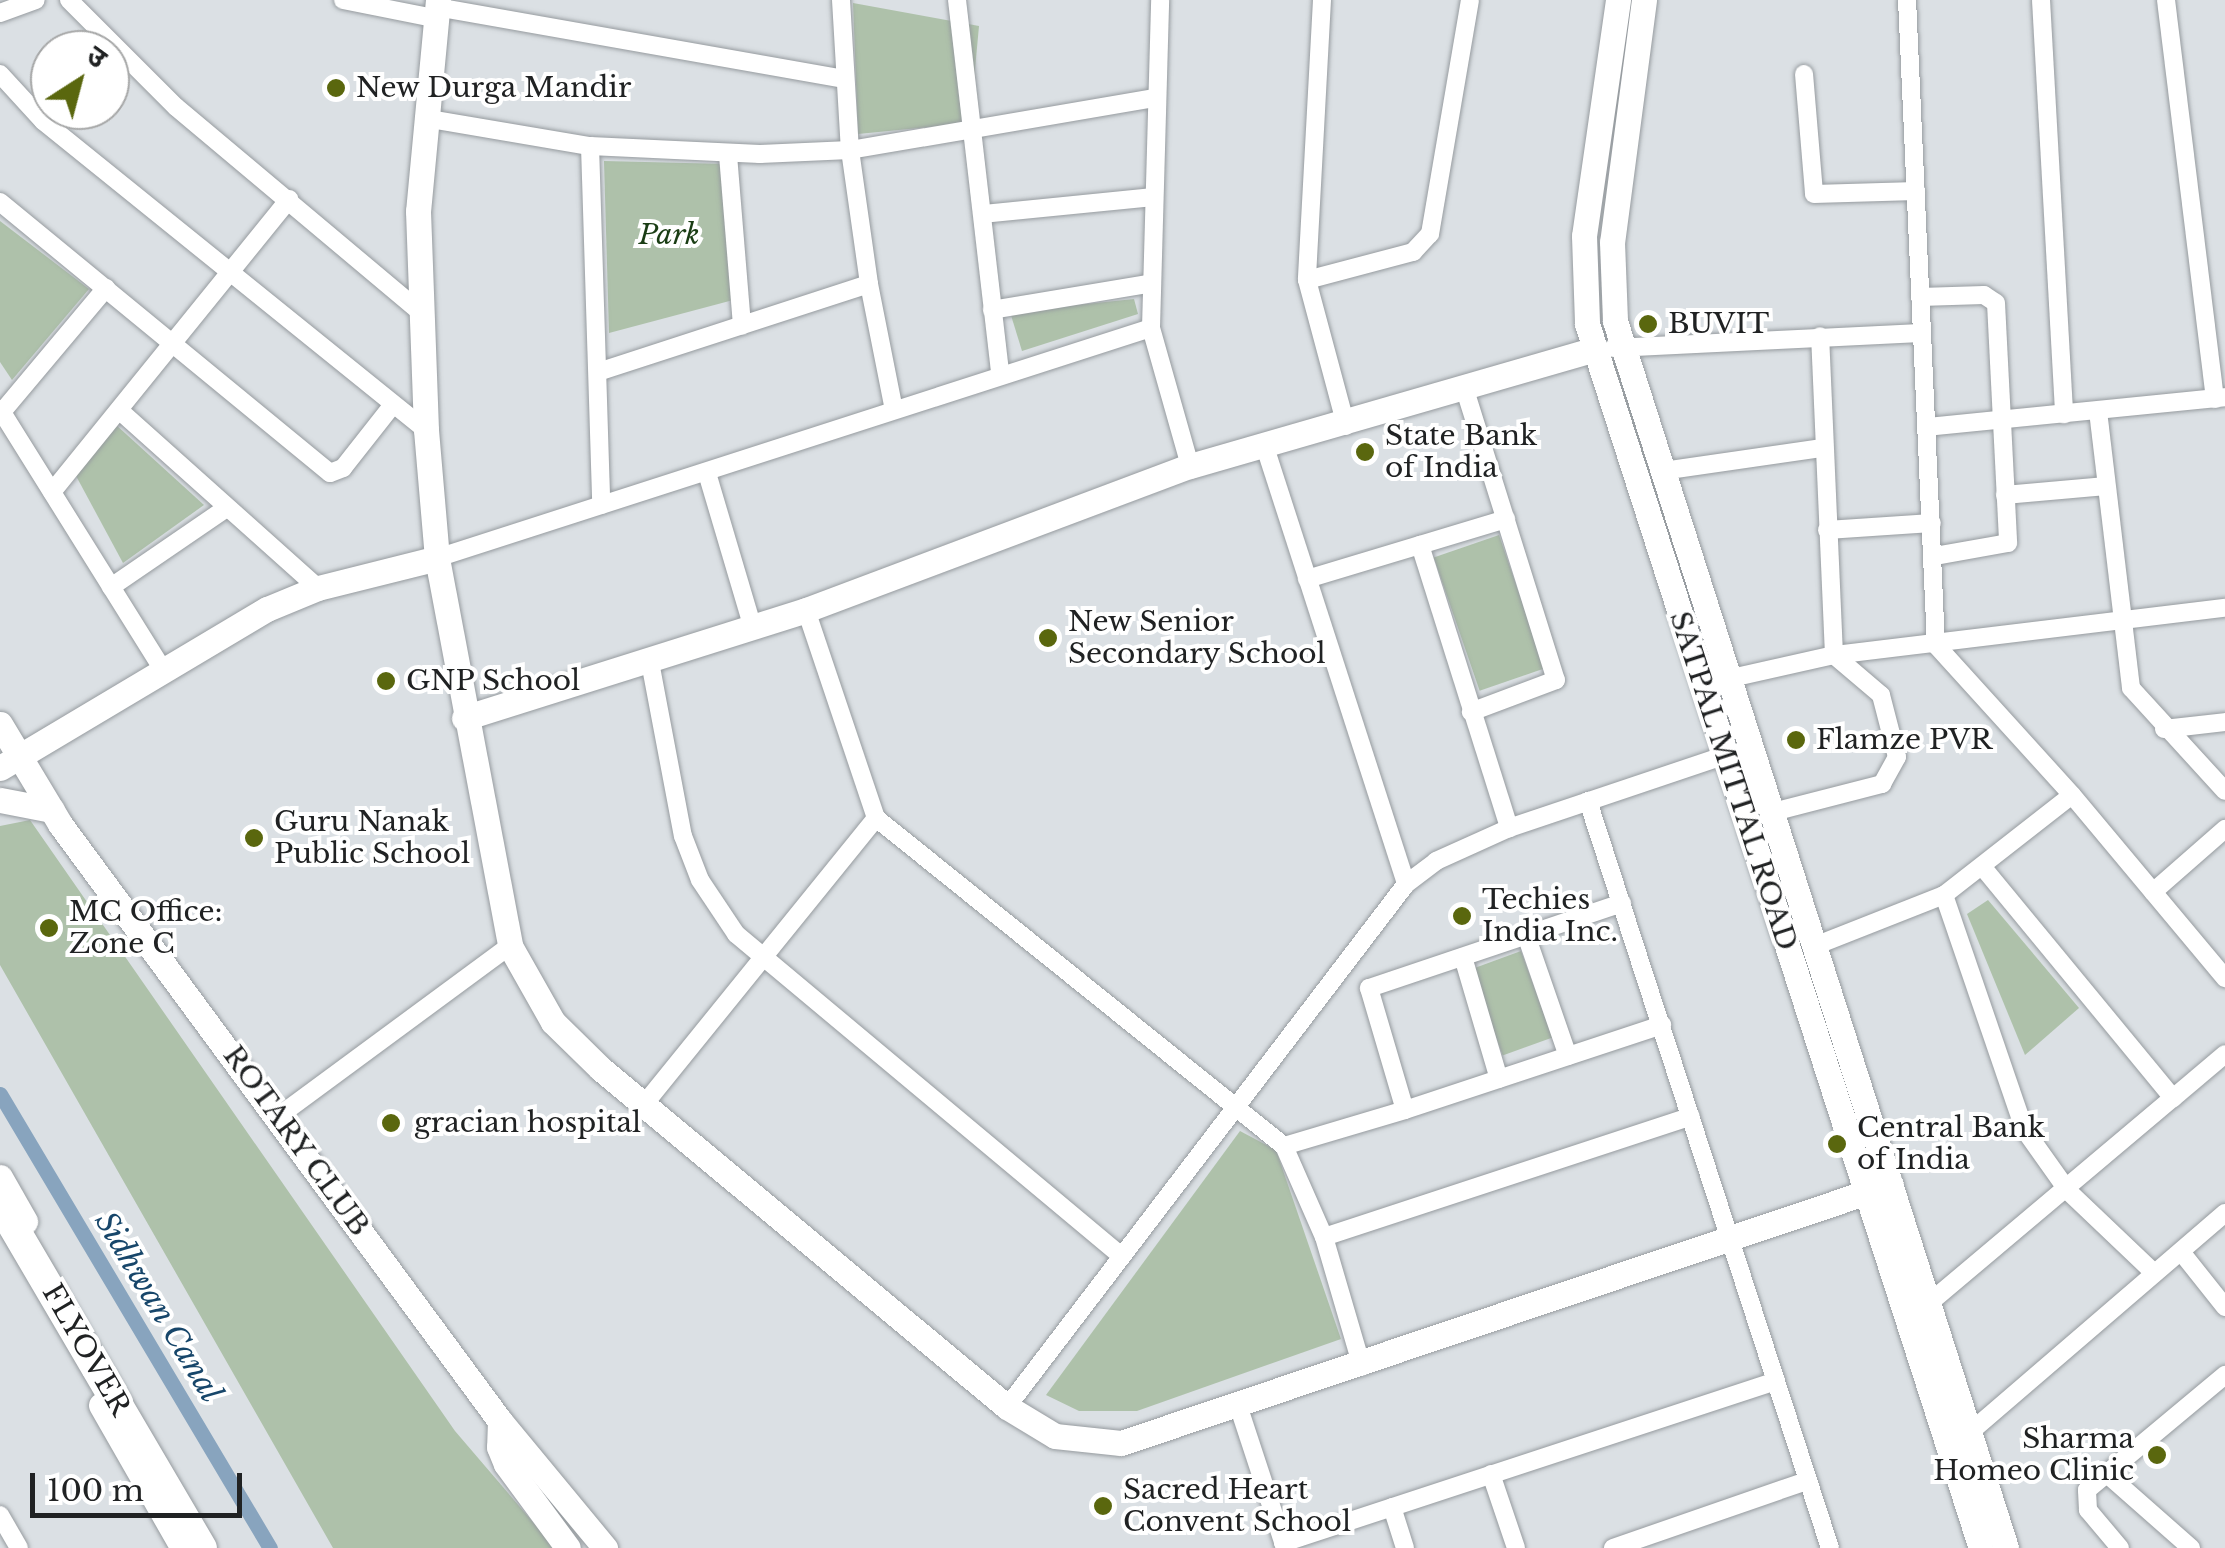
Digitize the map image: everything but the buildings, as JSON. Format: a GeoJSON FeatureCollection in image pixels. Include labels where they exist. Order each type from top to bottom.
{"type":"FeatureCollection","features":[{"type":"Feature","properties":{"kind":"highway","name":"FLYOVER"},"geometry":{"type":"LineString","coordinates":[[0,1204],[202,1548]]}},
{"type":"Feature","properties":{"kind":"street"},"geometry":{"type":"LineString","coordinates":[[0,13],[36,0]]}},
{"type":"Feature","properties":{"kind":"street"},"geometry":{"type":"LineString","coordinates":[[68,0],[162,95],[418,311]]}},
{"type":"Feature","properties":{"kind":"street"},"geometry":{"type":"LineString","coordinates":[[342,0],[436,8],[846,79]]}},
{"type":"Feature","properties":{"kind":"street"},"geometry":{"type":"LineString","coordinates":[[841,0],[850,150],[868,284],[894,410]]}},
{"type":"Feature","properties":{"kind":"street"},"geometry":{"type":"LineString","coordinates":[[957,0],[1000,371]]}},
{"type":"Feature","properties":{"kind":"street"},"geometry":{"type":"LineString","coordinates":[[1160,0],[1147,284],[1151,328],[1190,466]]}},
{"type":"Feature","properties":{"kind":"street"},"geometry":{"type":"LineString","coordinates":[[1322,0],[1307,280],[1346,426]]}},
{"type":"Feature","properties":{"kind":"street"},"geometry":{"type":"LineString","coordinates":[[1307,280],[1412,252],[1430,234],[1470,0]]}},
{"type":"Feature","properties":{"kind":"street","name":"SATPAL MITTAL ROAD"},"geometry":{"type":"LineString","coordinates":[[1618,0],[1584,236],[1582,290],[1595,349],[1862,1193],[1959,1442],[2006,1548]]}},
{"type":"Feature","properties":{"kind":"street","name":"SATPAL MITTAL ROAD"},"geometry":{"type":"LineString","coordinates":[[1644,0],[1612,242],[1612,296],[1622,347],[1817,946],[1928,1304],[1981,1548]]}},
{"type":"Feature","properties":{"kind":"street"},"geometry":{"type":"LineString","coordinates":[[1907,0],[1936,645],[2072,795],[2225,978]]}},
{"type":"Feature","properties":{"kind":"street"},"geometry":{"type":"LineString","coordinates":[[2042,0],[2064,414]]}},
{"type":"Feature","properties":{"kind":"street"},"geometry":{"type":"LineString","coordinates":[[1927,428],[2220,398],[2166,0]]}},
{"type":"Feature","properties":{"kind":"street"},"geometry":{"type":"LineString","coordinates":[[436,8],[424,118],[418,311],[426,430],[438,558],[464,718],[510,946],[553,1022],[642,1106],[1007,1407],[1055,1436],[1122,1443],[1239,1408],[1891,1184]]}},
{"type":"Feature","properties":{"kind":"street"},"geometry":{"type":"LineString","coordinates":[[0,74],[6,98],[230,273],[391,408],[426,430]]}},
{"type":"Feature","properties":{"kind":"street"},"geometry":{"type":"LineString","coordinates":[[1804,74],[1814,194],[1916,190]]}},
{"type":"Feature","properties":{"kind":"street"},"geometry":{"type":"LineString","coordinates":[[424,118],[590,146],[728,155],[850,150],[1154,98]]}},
{"type":"Feature","properties":{"kind":"street"},"geometry":{"type":"LineString","coordinates":[[590,146],[601,505]]}},
{"type":"Feature","properties":{"kind":"street"},"geometry":{"type":"LineString","coordinates":[[728,155],[742,325]]}},
{"type":"Feature","properties":{"kind":"street"},"geometry":{"type":"LineString","coordinates":[[983,214],[1152,197]]}},
{"type":"Feature","properties":{"kind":"street"},"geometry":{"type":"LineString","coordinates":[[52,492],[289,199]]}},
{"type":"Feature","properties":{"kind":"street"},"geometry":{"type":"LineString","coordinates":[[0,202],[330,473],[343,468],[391,408]]}},
{"type":"Feature","properties":{"kind":"street"},"geometry":{"type":"LineString","coordinates":[[598,372],[868,284]]}},
{"type":"Feature","properties":{"kind":"street"},"geometry":{"type":"LineString","coordinates":[[992,310],[1147,284]]}},
{"type":"Feature","properties":{"kind":"street"},"geometry":{"type":"LineString","coordinates":[[106,288],[1,410],[163,670]]}},
{"type":"Feature","properties":{"kind":"street"},"geometry":{"type":"LineString","coordinates":[[1920,297],[1993,298],[2005,495],[2006,546],[1934,556]]}},
{"type":"Feature","properties":{"kind":"street"},"geometry":{"type":"LineString","coordinates":[[0,788],[12,764],[222,631],[318,588],[438,558],[707,474],[1000,371],[1151,328]]}},
{"type":"Feature","properties":{"kind":"street"},"geometry":{"type":"LineString","coordinates":[[464,718],[806,610],[1190,466],[1346,426],[1595,349],[1922,333]]}},
{"type":"Feature","properties":{"kind":"street"},"geometry":{"type":"LineString","coordinates":[[1774,812],[1882,784],[1892,772],[1896,756],[1881,695],[1834,655],[1820,336]]}},
{"type":"Feature","properties":{"kind":"street"},"geometry":{"type":"LineString","coordinates":[[1465,390],[1556,680],[1471,712]]}},
{"type":"Feature","properties":{"kind":"street"},"geometry":{"type":"LineString","coordinates":[[119,410],[318,588]]}},
{"type":"Feature","properties":{"kind":"street"},"geometry":{"type":"LineString","coordinates":[[2098,411],[2131,688],[2164,730],[2225,791]]}},
{"type":"Feature","properties":{"kind":"street"},"geometry":{"type":"LineString","coordinates":[[1265,447],[1406,884]]}},
{"type":"Feature","properties":{"kind":"street"},"geometry":{"type":"LineString","coordinates":[[1662,470],[1822,448]]}},
{"type":"Feature","properties":{"kind":"street"},"geometry":{"type":"LineString","coordinates":[[707,474],[754,628]]}},
{"type":"Feature","properties":{"kind":"street"},"geometry":{"type":"LineString","coordinates":[[2005,495],[2106,486]]}},
{"type":"Feature","properties":{"kind":"street"},"geometry":{"type":"LineString","coordinates":[[111,587],[225,508]]}},
{"type":"Feature","properties":{"kind":"street"},"geometry":{"type":"LineString","coordinates":[[1307,580],[1506,519]]}},
{"type":"Feature","properties":{"kind":"street"},"geometry":{"type":"LineString","coordinates":[[1827,530],[1932,524]]}},
{"type":"Feature","properties":{"kind":"street"},"geometry":{"type":"LineString","coordinates":[[1420,545],[1509,828]]}},
{"type":"Feature","properties":{"kind":"street"},"geometry":{"type":"LineString","coordinates":[[1702,684],[1834,655],[2225,608]]}},
{"type":"Feature","properties":{"kind":"street"},"geometry":{"type":"LineString","coordinates":[[806,610],[876,818],[1230,1106],[1266,1127],[1284,1146],[1324,1238],[1362,1366]]}},
{"type":"Feature","properties":{"kind":"street"},"geometry":{"type":"LineString","coordinates":[[650,662],[683,836],[713,902],[761,960],[1120,1255]]}},
{"type":"Feature","properties":{"kind":"street"},"geometry":{"type":"LineString","coordinates":[[2164,730],[2225,722]]}},
{"type":"Feature","properties":{"kind":"street","name":"ROTARY CLUB"},"geometry":{"type":"LineString","coordinates":[[0,724],[12,764],[52,810],[500,1421],[606,1548]]}},
{"type":"Feature","properties":{"kind":"street"},"geometry":{"type":"LineString","coordinates":[[1007,1407],[1230,1106],[1406,884],[1436,861],[1509,828],[1751,746]]}},
{"type":"Feature","properties":{"kind":"street"},"geometry":{"type":"LineString","coordinates":[[1817,946],[1944,895],[1984,869],[2072,795]]}},
{"type":"Feature","properties":{"kind":"street"},"geometry":{"type":"LineString","coordinates":[[0,800],[52,810]]}},
{"type":"Feature","properties":{"kind":"street"},"geometry":{"type":"LineString","coordinates":[[1588,801],[1830,1548]]}},
{"type":"Feature","properties":{"kind":"street"},"geometry":{"type":"LineString","coordinates":[[642,1106],[876,818]]}},
{"type":"Feature","properties":{"kind":"street"},"geometry":{"type":"LineString","coordinates":[[2153,892],[2225,828]]}},
{"type":"Feature","properties":{"kind":"street"},"geometry":{"type":"LineString","coordinates":[[1984,869],[2173,1098]]}},
{"type":"Feature","properties":{"kind":"street"},"geometry":{"type":"LineString","coordinates":[[1944,895],[2012,1105],[2068,1191],[2154,1273]]}},
{"type":"Feature","properties":{"kind":"street"},"geometry":{"type":"LineString","coordinates":[[1404,1110],[1369,988],[1622,903]]}},
{"type":"Feature","properties":{"kind":"street"},"geometry":{"type":"LineString","coordinates":[[1526,935],[1568,1056]]}},
{"type":"Feature","properties":{"kind":"street"},"geometry":{"type":"LineString","coordinates":[[279,1116],[510,946]]}},
{"type":"Feature","properties":{"kind":"street"},"geometry":{"type":"LineString","coordinates":[[1462,957],[1499,1079]]}},
{"type":"Feature","properties":{"kind":"street"},"geometry":{"type":"LineString","coordinates":[[1284,1146],[1662,1025]]}},
{"type":"Feature","properties":{"kind":"street"},"geometry":{"type":"LineString","coordinates":[[1928,1304],[2068,1191],[2225,1054]]}},
{"type":"Feature","properties":{"kind":"street"},"geometry":{"type":"LineString","coordinates":[[1324,1238],[1691,1116]]}},
{"type":"Feature","properties":{"kind":"street"},"geometry":{"type":"LineString","coordinates":[[0,1177],[216,1548]]}},
{"type":"Feature","properties":{"kind":"street"},"geometry":{"type":"LineString","coordinates":[[1959,1442],[2225,1214]]}},
{"type":"Feature","properties":{"kind":"street"},"geometry":{"type":"LineString","coordinates":[[0,1230],[183,1548]]}},
{"type":"Feature","properties":{"kind":"street"},"geometry":{"type":"LineString","coordinates":[[2182,1253],[2225,1308]]}},
{"type":"Feature","properties":{"kind":"street"},"geometry":{"type":"LineString","coordinates":[[2120,1548],[2085,1500],[2087,1490],[2224,1378]]}},
{"type":"Feature","properties":{"kind":"street"},"geometry":{"type":"LineString","coordinates":[[1239,1408],[1284,1546],[1776,1381]]}},
{"type":"Feature","properties":{"kind":"street"},"geometry":{"type":"LineString","coordinates":[[500,1421],[499,1447],[506,1464],[568,1548]]}},
{"type":"Feature","properties":{"kind":"street"},"geometry":{"type":"LineString","coordinates":[[1491,1474],[1516,1548]]}},
{"type":"Feature","properties":{"kind":"street"},"geometry":{"type":"LineString","coordinates":[[2107,1474],[2191,1548]]}},
{"type":"Feature","properties":{"kind":"street"},"geometry":{"type":"LineString","coordinates":[[1613,1548],[1807,1480]]}},
{"type":"Feature","properties":{"kind":"street"},"geometry":{"type":"LineString","coordinates":[[1392,1507],[1404,1548]]}},
{"type":"Feature","properties":{"kind":"street"},"geometry":{"type":"LineString","coordinates":[[0,1515],[19,1548]]}},
{"type":"Feature","properties":{"kind":"green space"},"geometry":{"type":"Polygon","coordinates":[[[853,3],[979,26],[970,123],[858,134],[853,3]]]}},
{"type":"Feature","properties":{"kind":"green space","name":"Park"},"geometry":{"type":"Polygon","coordinates":[[[604,161],[727,164],[737,299],[609,333],[604,161]]]}},
{"type":"Feature","properties":{"kind":"green space"},"geometry":{"type":"Polygon","coordinates":[[[0,221],[89,289],[12,380],[0,362],[0,221]]]}},
{"type":"Feature","properties":{"kind":"green space"},"geometry":{"type":"Polygon","coordinates":[[[1134,299],[1138,314],[1022,351],[1010,312],[1134,299]]]}},
{"type":"Feature","properties":{"kind":"green space"},"geometry":{"type":"Polygon","coordinates":[[[115,424],[204,505],[123,563],[75,474],[115,424]]]}},
{"type":"Feature","properties":{"kind":"green space"},"geometry":{"type":"Polygon","coordinates":[[[1499,535],[1545,668],[1480,691],[1434,557],[1499,535]]]}},
{"type":"Feature","properties":{"kind":"green space"},"geometry":{"type":"Polygon","coordinates":[[[30,820],[455,1431],[555,1548],[333,1548],[0,965],[0,826],[30,820]]]}},
{"type":"Feature","properties":{"kind":"green space"},"geometry":{"type":"Polygon","coordinates":[[[1988,900],[2079,1008],[2025,1055],[1967,914],[1988,900]]]}},
{"type":"Feature","properties":{"kind":"green space"},"geometry":{"type":"Polygon","coordinates":[[[1521,951],[1552,1037],[1503,1056],[1471,969],[1521,951]]]}},
{"type":"Feature","properties":{"kind":"green space"},"geometry":{"type":"Polygon","coordinates":[[[1240,1131],[1276,1150],[1341,1339],[1137,1411],[1079,1411],[1046,1395],[1240,1131]]]}},
{"type":"Feature","properties":{"kind":"waterway","name":"Sidhwan Canal"},"geometry":{"type":"LineString","coordinates":[[0,1094],[270,1548]]}},
{"type":"Feature","properties":{"kind":"place","name":"New Durga Mandir"},"geometry":{"type":"Point","coordinates":[336,88]}},
{"type":"Feature","properties":{"kind":"place","name":"BUVIT"},"geometry":{"type":"Point","coordinates":[1648,324]}},
{"type":"Feature","properties":{"kind":"place","name":"State Bank of India"},"geometry":{"type":"Point","coordinates":[1365,452]}},
{"type":"Feature","properties":{"kind":"place","name":"New Senior Secondary School"},"geometry":{"type":"Point","coordinates":[1048,638]}},
{"type":"Feature","properties":{"kind":"place","name":"GNP School"},"geometry":{"type":"Point","coordinates":[386,681]}},
{"type":"Feature","properties":{"kind":"place","name":"Flamze PVR"},"geometry":{"type":"Point","coordinates":[1796,740]}},
{"type":"Feature","properties":{"kind":"place","name":"Guru Nanak Public School"},"geometry":{"type":"Point","coordinates":[254,838]}},
{"type":"Feature","properties":{"kind":"place","name":"Techies India Inc."},"geometry":{"type":"Point","coordinates":[1462,916]}},
{"type":"Feature","properties":{"kind":"place","name":"MC Office: Zone C"},"geometry":{"type":"Point","coordinates":[49,928]}},
{"type":"Feature","properties":{"kind":"place","name":"gracian hospital"},"geometry":{"type":"Point","coordinates":[391,1123]}},
{"type":"Feature","properties":{"kind":"place","name":"Central Bank of India"},"geometry":{"type":"Point","coordinates":[1837,1144]}},
{"type":"Feature","properties":{"kind":"place","name":"Sharma Homeo Clinic"},"geometry":{"type":"Point","coordinates":[2157,1455]}},
{"type":"Feature","properties":{"kind":"place","name":"Sacred Heart Convent School"},"geometry":{"type":"Point","coordinates":[1103,1506]}}]}
